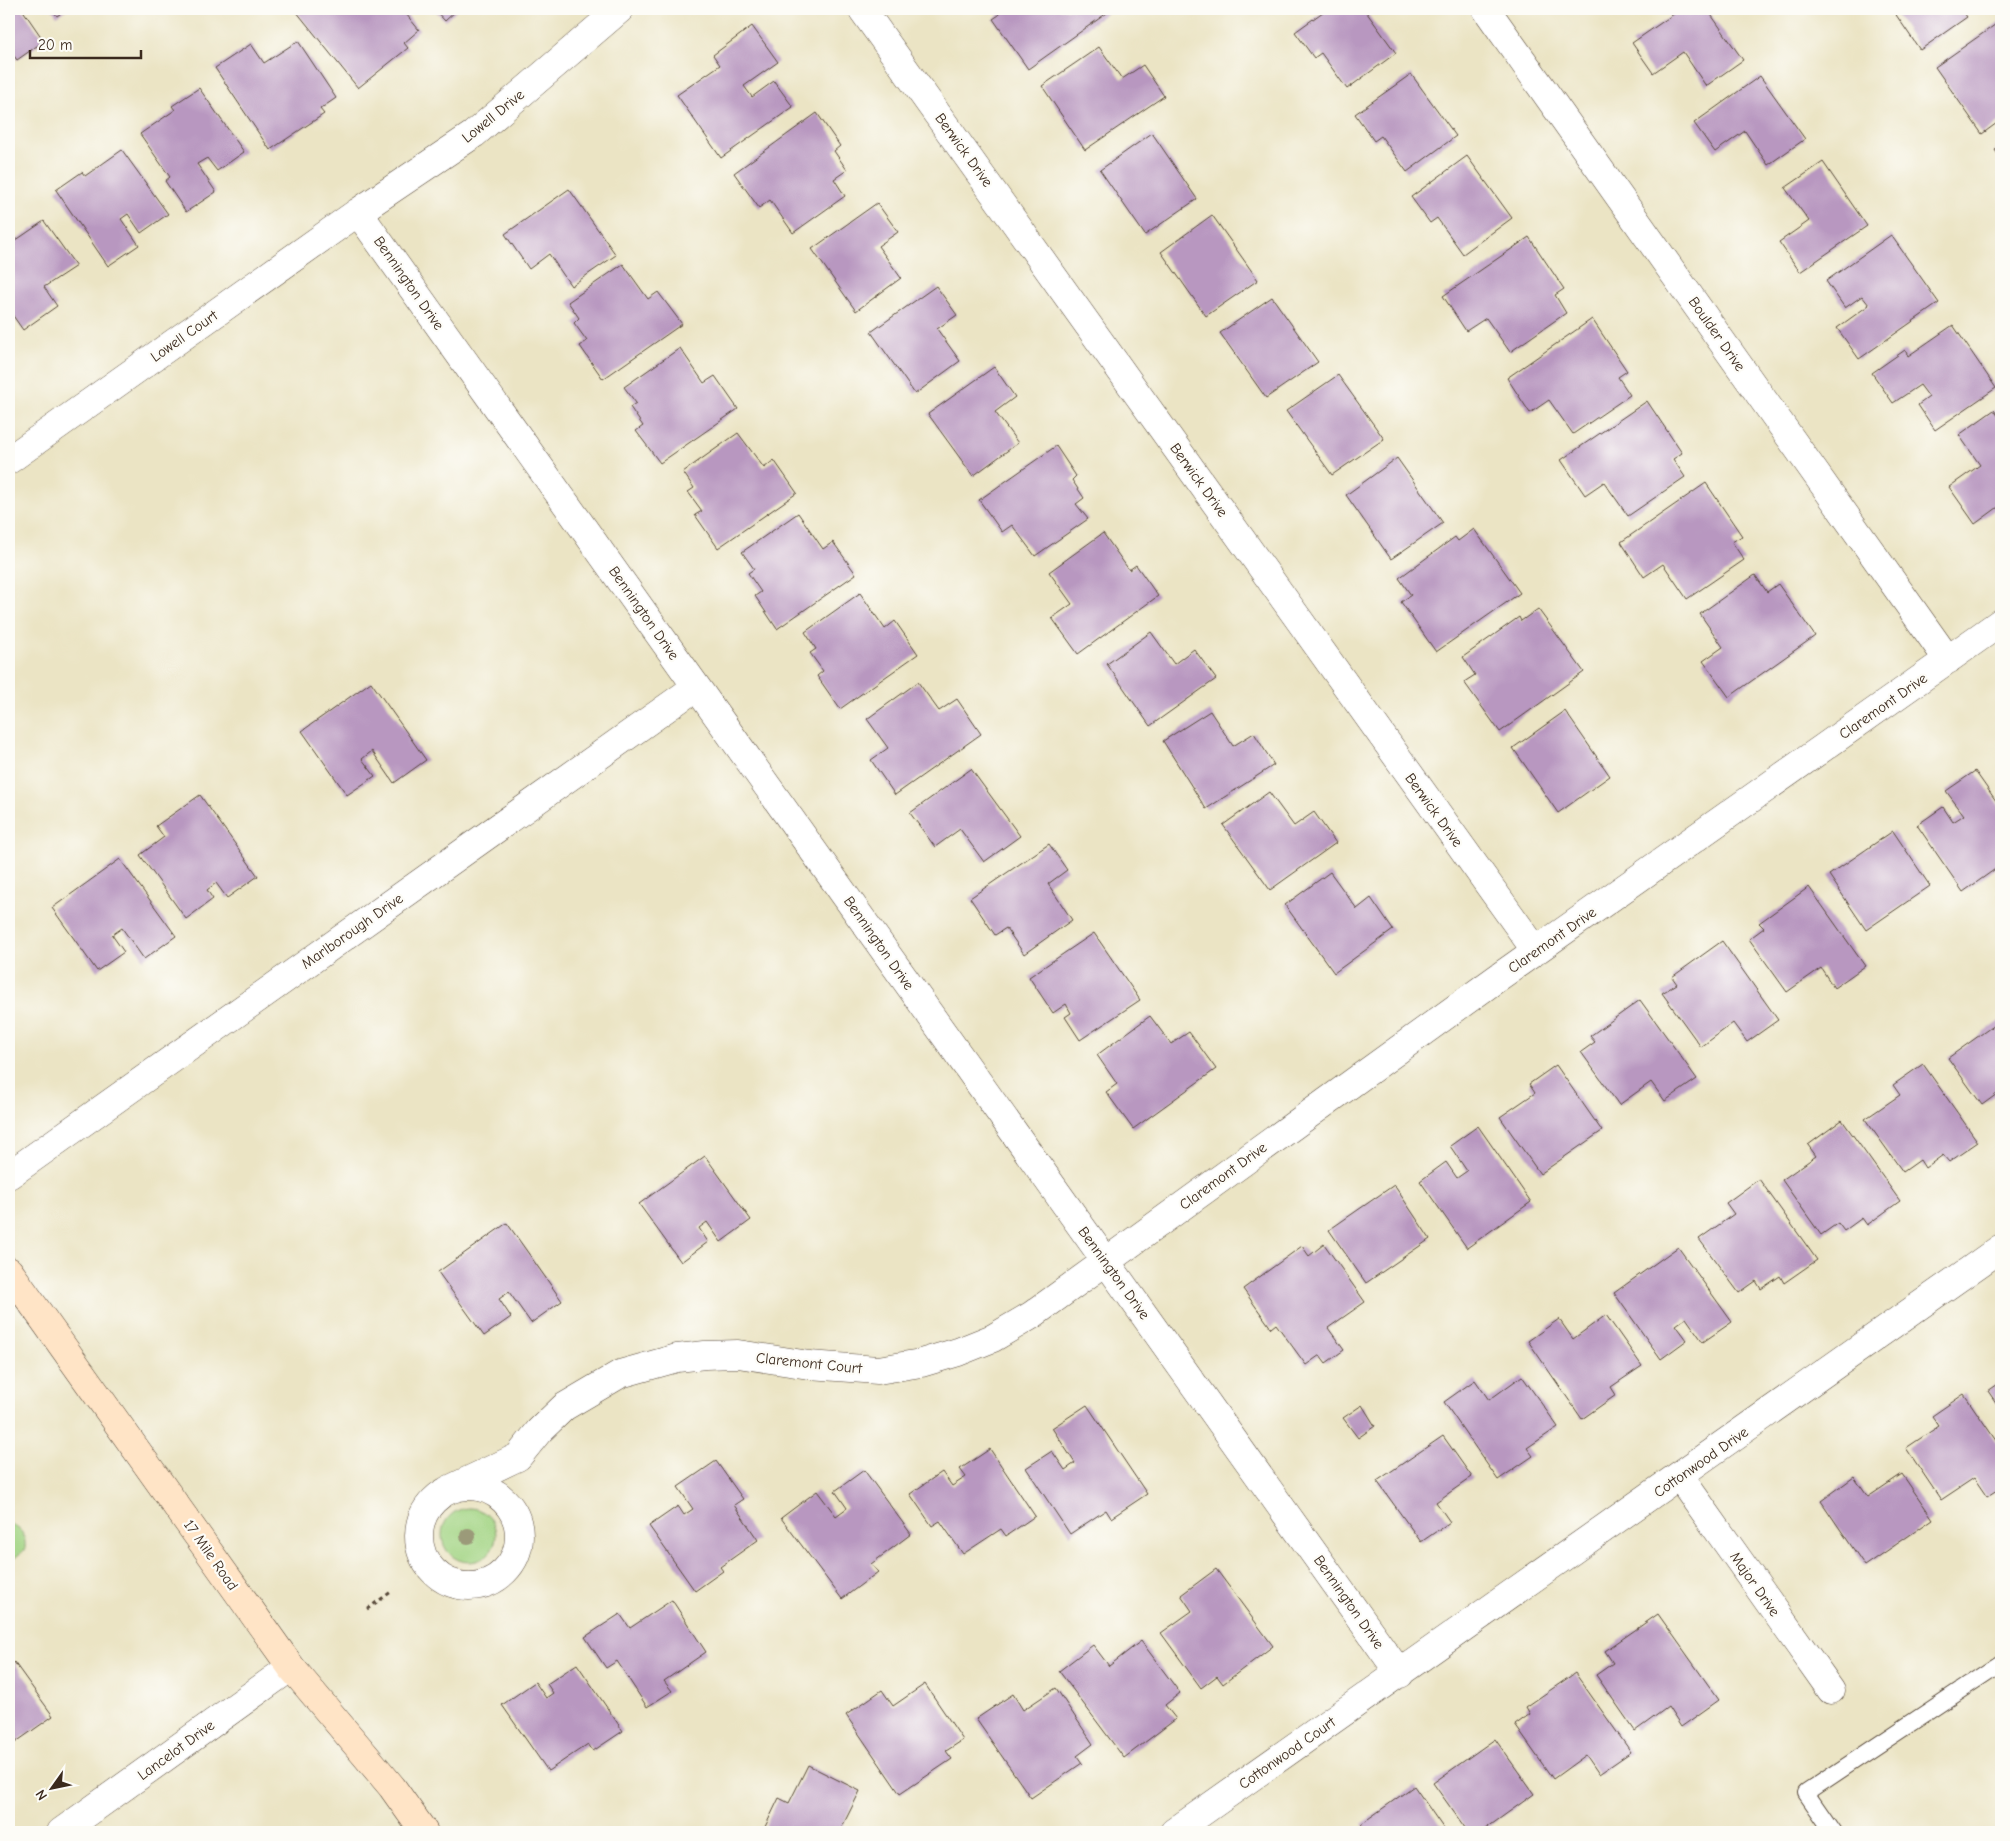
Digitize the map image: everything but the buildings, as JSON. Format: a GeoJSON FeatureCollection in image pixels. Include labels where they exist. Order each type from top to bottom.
{"type":"FeatureCollection","features":[{"type":"Feature","properties":{"kind":"main road","name":"17 Mile Road"},"geometry":{"type":"LineString","coordinates":[[9,1271],[291,1668],[392,1787],[424,1832]]}},
{"type":"Feature","properties":{"kind":"street","name":"Lowell Drive"},"geometry":{"type":"LineString","coordinates":[[358,212],[474,134],[620,9]]}},
{"type":"Feature","properties":{"kind":"street","name":"Berwick Drive"},"geometry":{"type":"LineString","coordinates":[[862,9],[1536,951]]}},
{"type":"Feature","properties":{"kind":"street","name":"Boulder Drive"},"geometry":{"type":"LineString","coordinates":[[1486,9],[1948,660]]}},
{"type":"Feature","properties":{"kind":"street","name":"Lowell Court"},"geometry":{"type":"LineString","coordinates":[[9,460],[358,212]]}},
{"type":"Feature","properties":{"kind":"street","name":"Bennington Drive"},"geometry":{"type":"LineString","coordinates":[[358,212],[1400,1674]]}},
{"type":"Feature","properties":{"kind":"street","name":"Claremont Drive"},"geometry":{"type":"LineString","coordinates":[[1105,1261],[1536,951],[2001,622]]}},
{"type":"Feature","properties":{"kind":"street","name":"Marlborough Drive"},"geometry":{"type":"LineString","coordinates":[[9,1175],[696,687]]}},
{"type":"Feature","properties":{"kind":"street","name":"Cottonwood Drive"},"geometry":{"type":"LineString","coordinates":[[1400,1674],[2001,1248]]}},
{"type":"Feature","properties":{"kind":"street","name":"Claremont Court"},"geometry":{"type":"LineString","coordinates":[[518,1457],[513,1486],[519,1534],[517,1550],[510,1565],[498,1577],[484,1584],[467,1586],[451,1583],[437,1574],[426,1561],[420,1545],[419,1529],[424,1513],[435,1499],[448,1490],[518,1457],[539,1431],[564,1407],[620,1374],[678,1358],[705,1355],[738,1354],[809,1365],[878,1370],[921,1364],[993,1338],[1032,1315],[1105,1261]]}},
{"type":"Feature","properties":{"kind":"street","name":"Major Drive"},"geometry":{"type":"LineString","coordinates":[[1680,1477],[1831,1690]]}},
{"type":"Feature","properties":{"kind":"street"},"geometry":{"type":"LineString","coordinates":[[448,1490],[464,1486],[480,1487],[496,1493],[508,1504],[516,1518]]}},
{"type":"Feature","properties":{"kind":"street","name":"Lancelot Drive"},"geometry":{"type":"LineString","coordinates":[[61,1832],[291,1668]]}},
{"type":"Feature","properties":{"kind":"street","name":"Cottonwood Court"},"geometry":{"type":"LineString","coordinates":[[1174,1832],[1400,1674]]}},
{"type":"Feature","properties":{"kind":"lane"},"geometry":{"type":"LineString","coordinates":[[1833,1832],[1806,1794],[2001,1663]]}},
{"type":"Feature","properties":{"kind":"path"},"geometry":{"type":"LineString","coordinates":[[367,1609],[391,1592]]}},
{"type":"Feature","properties":{"kind":"green space"},"geometry":{"type":"Polygon","coordinates":[[[464,1508],[474,1508],[484,1512],[492,1520],[496,1535],[492,1550],[484,1558],[474,1562],[464,1562],[454,1558],[446,1550],[442,1540],[442,1530],[446,1520],[454,1512],[464,1508]]]}},
{"type":"Feature","properties":{"kind":"green space"},"geometry":{"type":"Polygon","coordinates":[[[9,1523],[24,1536],[25,1549],[9,1563],[9,1523]]]}}]}
